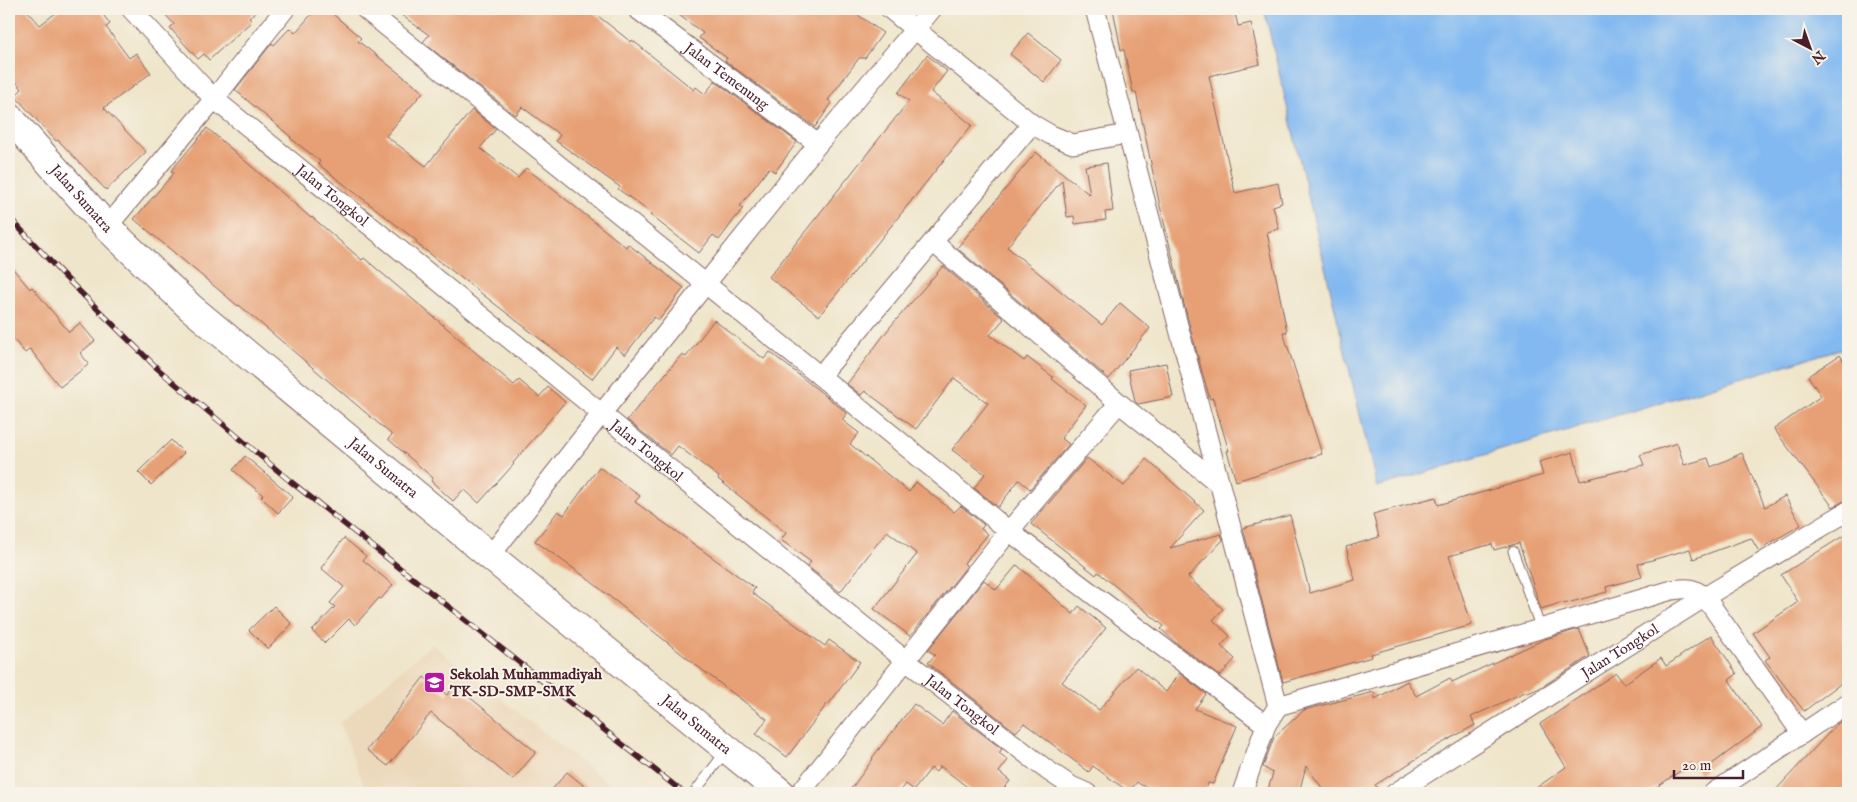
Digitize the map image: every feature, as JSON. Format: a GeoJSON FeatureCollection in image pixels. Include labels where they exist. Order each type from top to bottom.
{"type":"FeatureCollection","features":[{"type":"Feature","properties":{"kind":"highway","name":"Jalan Sumatra"},"geometry":{"type":"LineString","coordinates":[[9,116],[108,227],[190,307],[490,556],[782,793]]}},
{"type":"Feature","properties":{"kind":"street","name":"Jalan Tongkol"},"geometry":{"type":"LineString","coordinates":[[131,9],[214,99],[905,660],[1047,770],[1071,786],[1087,793]]}},
{"type":"Feature","properties":{"kind":"street"},"geometry":{"type":"LineString","coordinates":[[108,227],[214,99],[285,9]]}},
{"type":"Feature","properties":{"kind":"street"},"geometry":{"type":"LineString","coordinates":[[365,9],[707,284],[1009,531],[1266,726]]}},
{"type":"Feature","properties":{"kind":"street","name":"Jalan Temenung"},"geometry":{"type":"LineString","coordinates":[[637,9],[818,144]]}},
{"type":"Feature","properties":{"kind":"street"},"geometry":{"type":"LineString","coordinates":[[890,9],[1032,124],[1050,135],[1074,144],[1127,134]]}},
{"type":"Feature","properties":{"kind":"street"},"geometry":{"type":"LineString","coordinates":[[490,556],[818,144],[932,9]]}},
{"type":"Feature","properties":{"kind":"street"},"geometry":{"type":"LineString","coordinates":[[1095,9],[1278,706]]}},
{"type":"Feature","properties":{"kind":"street"},"geometry":{"type":"LineString","coordinates":[[820,376],[1032,124]]}},
{"type":"Feature","properties":{"kind":"street"},"geometry":{"type":"LineString","coordinates":[[933,242],[1119,403],[1218,483]]}},
{"type":"Feature","properties":{"kind":"street"},"geometry":{"type":"LineString","coordinates":[[800,793],[1009,531],[1119,403]]}},
{"type":"Feature","properties":{"kind":"street","name":"Jalan Tongkol"},"geometry":{"type":"LineString","coordinates":[[1395,793],[1705,597],[1848,511]]}},
{"type":"Feature","properties":{"kind":"street"},"geometry":{"type":"LineString","coordinates":[[1242,793],[1266,726],[1278,706],[1672,590],[1690,588],[1705,597],[1802,734]]}},
{"type":"Feature","properties":{"kind":"street"},"geometry":{"type":"LineString","coordinates":[[1713,793],[1848,703]]}},
{"type":"Feature","properties":{"kind":"lane"},"geometry":{"type":"LineString","coordinates":[[1513,550],[1541,629]]}},
{"type":"Feature","properties":{"kind":"lane"},"geometry":{"type":"LineString","coordinates":[[694,793],[728,749]]}},
{"type":"Feature","properties":{"kind":"shaded area","name":"Sekolah Muhammadiyah TK-SD-SMP-SMK"},"geometry":{"type":"Polygon","coordinates":[[[432,644],[620,793],[367,793],[340,723],[432,644]]]}},
{"type":"Feature","properties":{"kind":"water"},"geometry":{"type":"Polygon","coordinates":[[[1264,9],[1848,9],[1848,361],[1840,349],[1377,487],[1264,9]]]}},
{"type":"Feature","properties":{"kind":"building"},"geometry":{"type":"Polygon","coordinates":[[[9,9],[26,9],[40,25],[61,9],[99,9],[110,24],[106,27],[129,58],[136,53],[151,73],[104,108],[146,152],[106,190],[58,140],[56,141],[15,96],[22,89],[9,73],[9,9]]]}},
{"type":"Feature","properties":{"kind":"building"},"geometry":{"type":"Polygon","coordinates":[[[160,9],[259,9],[249,18],[252,21],[209,60],[204,54],[198,59],[170,28],[174,24],[160,9]]]}},
{"type":"Feature","properties":{"kind":"building"},"geometry":{"type":"Polygon","coordinates":[[[316,9],[327,9],[361,38],[358,41],[423,92],[386,136],[426,166],[472,110],[496,129],[480,148],[518,178],[526,168],[626,247],[628,244],[684,288],[659,320],[654,317],[625,355],[616,347],[592,379],[416,243],[417,241],[318,164],[320,161],[290,138],[235,90],[272,43],[274,45],[290,28],[295,33],[316,9]]]}},
{"type":"Feature","properties":{"kind":"building"},"geometry":{"type":"Polygon","coordinates":[[[393,9],[589,9],[631,42],[632,40],[694,90],[696,87],[705,94],[715,81],[797,142],[775,172],[769,168],[740,206],[743,208],[719,240],[713,235],[699,253],[650,215],[651,213],[618,189],[620,187],[556,141],[560,135],[522,107],[516,115],[510,111],[423,42],[429,35],[393,9]]]}},
{"type":"Feature","properties":{"kind":"building"},"geometry":{"type":"Polygon","coordinates":[[[671,9],[850,9],[883,33],[865,58],[859,58],[828,100],[832,103],[815,127],[725,61],[727,58],[699,38],[703,33],[671,9]]]}},
{"type":"Feature","properties":{"kind":"building"},"geometry":{"type":"Polygon","coordinates":[[[1113,9],[1234,9],[1238,26],[1251,23],[1260,64],[1209,76],[1235,193],[1278,183],[1282,203],[1273,206],[1279,229],[1267,232],[1287,332],[1283,332],[1322,454],[1236,481],[1213,398],[1210,399],[1202,372],[1183,300],[1160,206],[1136,92],[1133,92],[1124,50],[1121,50],[1113,9]]]}},
{"type":"Feature","properties":{"kind":"building"},"geometry":{"type":"Polygon","coordinates":[[[1028,33],[1061,60],[1044,82],[1010,54],[1028,33]]]}},
{"type":"Feature","properties":{"kind":"building"},"geometry":{"type":"Polygon","coordinates":[[[927,55],[947,71],[931,92],[972,125],[819,316],[769,277],[909,101],[898,93],[927,55]]]}},
{"type":"Feature","properties":{"kind":"building"},"geometry":{"type":"Polygon","coordinates":[[[207,128],[311,218],[362,260],[364,258],[514,385],[519,380],[539,397],[548,387],[565,402],[479,503],[464,489],[453,501],[431,481],[433,478],[388,439],[392,435],[134,219],[174,173],[171,171],[207,128]]]}},
{"type":"Feature","properties":{"kind":"building"},"geometry":{"type":"Polygon","coordinates":[[[1036,152],[1090,195],[1085,166],[1107,163],[1113,211],[1105,212],[1106,220],[1075,224],[1074,216],[1067,217],[1062,180],[1007,247],[1102,325],[1120,303],[1150,328],[1109,379],[957,248],[1036,152]]]}},
{"type":"Feature","properties":{"kind":"building"},"geometry":{"type":"Polygon","coordinates":[[[9,264],[30,289],[32,287],[69,332],[80,323],[95,341],[80,353],[89,364],[60,387],[30,349],[25,353],[9,334],[9,264]]]}},
{"type":"Feature","properties":{"kind":"building"},"geometry":{"type":"Polygon","coordinates":[[[943,266],[1004,319],[990,335],[1024,361],[1027,357],[1086,405],[1061,438],[1069,444],[1030,489],[1019,480],[998,507],[974,488],[985,474],[952,450],[988,403],[954,378],[916,429],[865,391],[861,395],[847,384],[890,327],[943,266]]]}},
{"type":"Feature","properties":{"kind":"building"},"geometry":{"type":"Polygon","coordinates":[[[714,320],[764,359],[770,352],[847,413],[842,420],[859,433],[850,444],[909,492],[916,482],[954,512],[961,506],[984,525],[981,529],[988,534],[964,563],[967,566],[910,636],[874,609],[917,554],[887,531],[840,592],[807,566],[811,562],[781,540],[786,533],[718,479],[719,477],[678,446],[671,455],[627,420],[682,354],[686,357],[714,320]]]}},
{"type":"Feature","properties":{"kind":"building"},"geometry":{"type":"Polygon","coordinates":[[[1840,355],[1848,368],[1848,499],[1833,507],[1774,429],[1821,396],[1808,376],[1840,355]]]}},
{"type":"Feature","properties":{"kind":"building"},"geometry":{"type":"Polygon","coordinates":[[[1166,363],[1173,397],[1138,404],[1135,401],[1128,370],[1166,363]]]}},
{"type":"Feature","properties":{"kind":"building"},"geometry":{"type":"Polygon","coordinates":[[[171,440],[184,453],[151,485],[138,472],[171,440]]]}},
{"type":"Feature","properties":{"kind":"building"},"geometry":{"type":"Polygon","coordinates":[[[1677,443],[1684,465],[1708,458],[1711,467],[1742,453],[1765,507],[1785,496],[1801,525],[1758,550],[1751,538],[1693,559],[1690,549],[1638,564],[1642,577],[1606,587],[1607,592],[1541,609],[1519,543],[1494,550],[1492,544],[1449,556],[1472,625],[1371,654],[1372,657],[1283,682],[1243,528],[1290,515],[1310,593],[1355,580],[1346,547],[1379,537],[1373,514],[1436,497],[1438,505],[1543,475],[1539,462],[1573,452],[1580,481],[1644,465],[1640,455],[1677,443]]]}},
{"type":"Feature","properties":{"kind":"building"},"geometry":{"type":"Polygon","coordinates":[[[245,456],[293,497],[278,513],[261,497],[263,495],[233,470],[245,456]]]}},
{"type":"Feature","properties":{"kind":"building"},"geometry":{"type":"Polygon","coordinates":[[[1087,458],[1124,486],[1146,459],[1204,510],[1170,548],[1221,534],[1223,540],[1188,577],[1223,609],[1213,620],[1230,636],[1221,646],[1235,659],[1220,676],[1176,643],[1161,629],[1164,626],[1098,572],[1096,575],[1031,524],[1087,458]]]}},
{"type":"Feature","properties":{"kind":"building"},"geometry":{"type":"Polygon","coordinates":[[[599,467],[640,496],[635,502],[755,588],[752,593],[825,646],[829,640],[860,662],[787,757],[756,734],[767,719],[584,576],[535,541],[558,511],[564,515],[599,467]]]}},
{"type":"Feature","properties":{"kind":"building"},"geometry":{"type":"Polygon","coordinates":[[[1848,533],[1848,678],[1804,711],[1765,660],[1770,657],[1753,633],[1798,602],[1781,575],[1848,533]]]}},
{"type":"Feature","properties":{"kind":"building"},"geometry":{"type":"Polygon","coordinates":[[[344,538],[366,556],[363,560],[393,585],[355,625],[349,619],[325,643],[312,631],[335,607],[330,603],[344,587],[321,568],[344,538]]]}},
{"type":"Feature","properties":{"kind":"building"},"geometry":{"type":"Polygon","coordinates":[[[1017,565],[1073,614],[1079,606],[1106,628],[1062,682],[1099,710],[1136,667],[1166,692],[1179,673],[1206,694],[1195,709],[1237,726],[1213,784],[1208,783],[1205,793],[1170,793],[1141,785],[1137,782],[1129,792],[1093,766],[1089,772],[1024,723],[1016,732],[928,663],[935,655],[928,650],[984,580],[996,590],[1017,565]]]}},
{"type":"Feature","properties":{"kind":"building"},"geometry":{"type":"Polygon","coordinates":[[[274,606],[292,624],[268,649],[249,630],[274,606]]]}},
{"type":"Feature","properties":{"kind":"building"},"geometry":{"type":"Polygon","coordinates":[[[1579,629],[1590,656],[1540,688],[1528,693],[1527,691],[1471,717],[1475,725],[1437,746],[1375,785],[1381,793],[1326,793],[1306,766],[1299,793],[1267,793],[1273,773],[1263,767],[1274,737],[1304,710],[1374,692],[1375,699],[1407,681],[1416,696],[1450,678],[1452,682],[1545,639],[1579,629]]]}},
{"type":"Feature","properties":{"kind":"building"},"geometry":{"type":"Polygon","coordinates":[[[1711,635],[1737,674],[1729,680],[1762,727],[1700,773],[1692,763],[1648,793],[1529,793],[1566,767],[1540,724],[1616,673],[1624,684],[1661,658],[1666,666],[1711,635]]]}},
{"type":"Feature","properties":{"kind":"building"},"geometry":{"type":"Polygon","coordinates":[[[424,677],[447,695],[455,685],[536,752],[513,780],[431,713],[388,766],[367,750],[424,677]]]}},
{"type":"Feature","properties":{"kind":"building"},"geometry":{"type":"Polygon","coordinates":[[[914,704],[942,725],[952,711],[1002,749],[999,753],[1008,760],[999,772],[1010,781],[1000,793],[975,793],[940,766],[936,772],[931,768],[914,790],[906,784],[899,793],[848,793],[872,758],[914,704]]]}},
{"type":"Feature","properties":{"kind":"building"},"geometry":{"type":"Polygon","coordinates":[[[1848,716],[1848,793],[1773,793],[1837,724],[1848,716]]]}},
{"type":"Feature","properties":{"kind":"building"},"geometry":{"type":"Polygon","coordinates":[[[567,772],[593,793],[549,793],[567,772]]]}},
{"type":"Feature","properties":{"kind":"railway"},"geometry":{"type":"LineString","coordinates":[[9,217],[65,277],[158,369],[290,481],[684,793]]}},
{"type":"Feature","properties":{"kind":"place","name":"Sekolah Muhammadiyah TK-SD-SMP-SMK"},"geometry":{"type":"Point","coordinates":[434,683]}}]}
